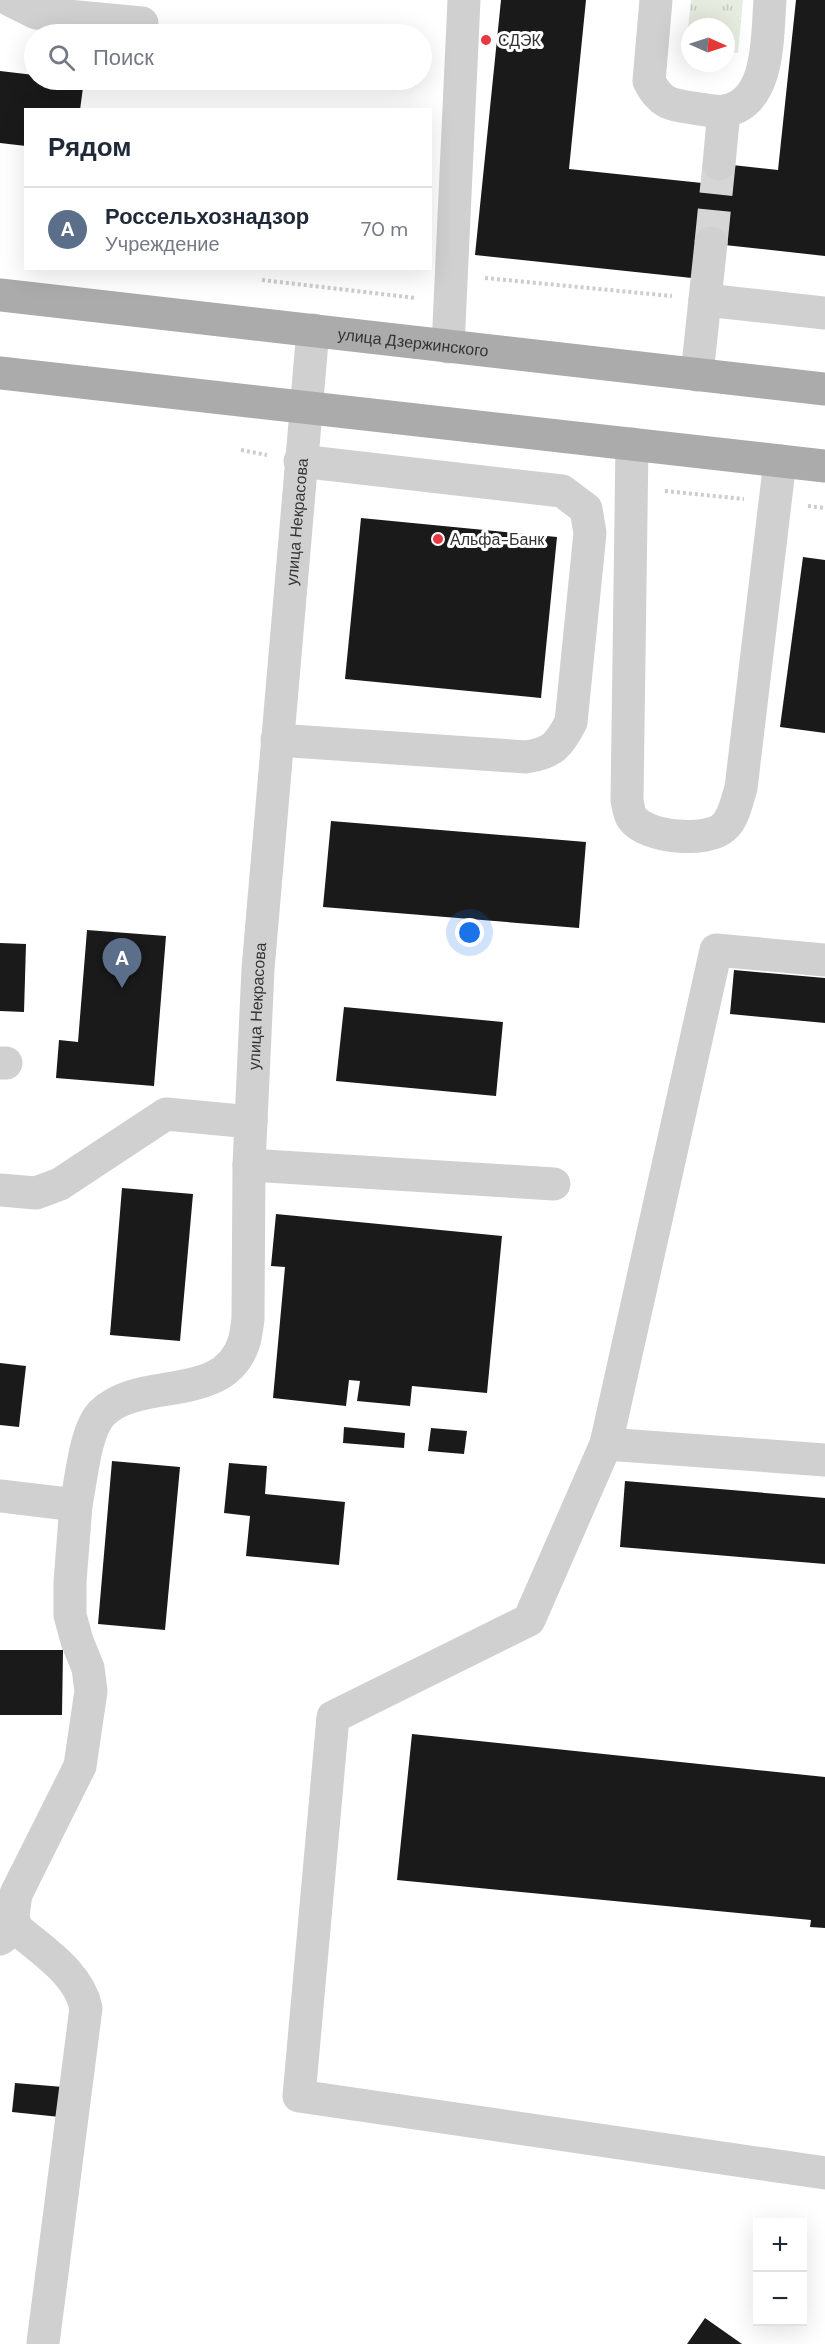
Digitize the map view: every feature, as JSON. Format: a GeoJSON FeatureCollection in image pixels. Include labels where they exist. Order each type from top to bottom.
{"type":"FeatureCollection","features":[{"type":"Feature","properties":{"kind":"main road","name":"улица Дзержинского"},"geometry":{"type":"LineString","coordinates":[[0,295],[825,389]]}},
{"type":"Feature","properties":{"kind":"main road"},"geometry":{"type":"LineString","coordinates":[[0,374],[825,466]]}},
{"type":"Feature","properties":{"kind":"street"},"geometry":{"type":"LineString","coordinates":[[10,0],[36,13],[142,22]]}},
{"type":"Feature","properties":{"kind":"street"},"geometry":{"type":"LineString","coordinates":[[448,347],[464,0]]}},
{"type":"Feature","properties":{"kind":"street"},"geometry":{"type":"LineString","coordinates":[[656,0],[649,81],[655,93],[676,106],[724,111],[743,102],[759,85],[763,70],[770,0]]}},
{"type":"Feature","properties":{"kind":"street"},"geometry":{"type":"LineString","coordinates":[[719,164],[724,111]]}},
{"type":"Feature","properties":{"kind":"street"},"geometry":{"type":"LineString","coordinates":[[697,375],[711,243]]}},
{"type":"Feature","properties":{"kind":"street"},"geometry":{"type":"LineString","coordinates":[[705,300],[825,313]]}},
{"type":"Feature","properties":{"kind":"street","name":"улица Некрасова"},"geometry":{"type":"LineString","coordinates":[[8,1933],[16,1894],[80,1766],[92,1691],[88,1668],[76,1641],[70,1615],[70,1582],[76,1505],[92,1429],[101,1414],[119,1401],[137,1395],[189,1386],[214,1378],[232,1363],[244,1344],[248,1319],[249,1165],[258,969],[313,330]]}},
{"type":"Feature","properties":{"kind":"street"},"geometry":{"type":"LineString","coordinates":[[632,444],[627,800],[632,818],[645,828],[665,835],[706,837],[725,827],[734,810],[741,788],[780,461]]}},
{"type":"Feature","properties":{"kind":"street"},"geometry":{"type":"LineString","coordinates":[[277,740],[526,757],[543,754],[559,744],[571,722],[590,534],[586,509],[562,491],[300,461]]}},
{"type":"Feature","properties":{"kind":"street"},"geometry":{"type":"LineString","coordinates":[[825,960],[716,951],[606,1444],[529,1620],[333,1717],[299,2096],[825,2173]]}},
{"type":"Feature","properties":{"kind":"street"},"geometry":{"type":"LineString","coordinates":[[0,1190],[36,1193],[60,1184],[166,1114],[251,1122]]}},
{"type":"Feature","properties":{"kind":"street"},"geometry":{"type":"LineString","coordinates":[[249,1165],[554,1184]]}},
{"type":"Feature","properties":{"kind":"street"},"geometry":{"type":"LineString","coordinates":[[606,1444],[825,1460]]}},
{"type":"Feature","properties":{"kind":"street"},"geometry":{"type":"LineString","coordinates":[[0,1496],[76,1505]]}},
{"type":"Feature","properties":{"kind":"street"},"geometry":{"type":"LineString","coordinates":[[8,1933],[76,1981],[86,2008],[43,2343]]}},
{"type":"Feature","properties":{"kind":"path"},"geometry":{"type":"LineString","coordinates":[[262,280],[705,300]]}},
{"type":"Feature","properties":{"kind":"path"},"geometry":{"type":"LineString","coordinates":[[631,487],[825,507]]}},
{"type":"Feature","properties":{"kind":"green space"},"geometry":{"type":"Polygon","coordinates":[[[691,0],[743,0],[738,53],[735,53],[735,18],[689,18],[691,0]]]}},
{"type":"Feature","properties":{"kind":"building"},"geometry":{"type":"Polygon","coordinates":[[[501,0],[586,0],[569,169],[702,183],[705,162],[778,170],[796,0],[825,0],[825,256],[697,242],[692,278],[475,255],[501,0]]]}},
{"type":"Feature","properties":{"kind":"building"},"geometry":{"type":"Polygon","coordinates":[[[0,71],[24,74],[24,90],[83,90],[80,108],[24,108],[24,146],[0,143],[0,71]]]}},
{"type":"Feature","properties":{"kind":"building"},"geometry":{"type":"Polygon","coordinates":[[[361,518],[557,537],[541,698],[345,679],[361,518]]]}},
{"type":"Feature","properties":{"kind":"building"},"geometry":{"type":"Polygon","coordinates":[[[803,557],[825,560],[825,733],[780,727],[803,557]]]}},
{"type":"Feature","properties":{"kind":"building"},"geometry":{"type":"Polygon","coordinates":[[[331,821],[586,842],[579,928],[323,907],[331,821]]]}},
{"type":"Feature","properties":{"kind":"building"},"geometry":{"type":"Polygon","coordinates":[[[87,930],[166,936],[154,1086],[56,1078],[59,1040],[78,1042],[87,930]]]}},
{"type":"Feature","properties":{"kind":"building"},"geometry":{"type":"Polygon","coordinates":[[[0,943],[26,944],[24,1012],[0,1011],[0,943]]]}},
{"type":"Feature","properties":{"kind":"building"},"geometry":{"type":"Polygon","coordinates":[[[734,970],[825,978],[825,1023],[730,1014],[734,970]]]}},
{"type":"Feature","properties":{"kind":"building"},"geometry":{"type":"Polygon","coordinates":[[[344,1007],[503,1022],[496,1096],[336,1081],[344,1007]]]}},
{"type":"Feature","properties":{"kind":"building"},"geometry":{"type":"Polygon","coordinates":[[[122,1188],[193,1194],[180,1341],[110,1335],[122,1188]]]}},
{"type":"Feature","properties":{"kind":"building"},"geometry":{"type":"Polygon","coordinates":[[[276,1214],[502,1236],[487,1393],[412,1386],[410,1406],[357,1401],[360,1381],[349,1380],[346,1406],[273,1398],[285,1267],[271,1266],[276,1214]]]}},
{"type":"Feature","properties":{"kind":"building"},"geometry":{"type":"Polygon","coordinates":[[[0,1363],[26,1366],[19,1427],[0,1425],[0,1363]]]}},
{"type":"Feature","properties":{"kind":"building"},"geometry":{"type":"Polygon","coordinates":[[[344,1427],[405,1433],[404,1448],[343,1443],[344,1427]]]}},
{"type":"Feature","properties":{"kind":"building"},"geometry":{"type":"Polygon","coordinates":[[[431,1428],[467,1431],[464,1454],[428,1451],[431,1428]]]}},
{"type":"Feature","properties":{"kind":"building"},"geometry":{"type":"Polygon","coordinates":[[[112,1461],[180,1467],[165,1630],[98,1624],[112,1461]]]}},
{"type":"Feature","properties":{"kind":"building"},"geometry":{"type":"Polygon","coordinates":[[[229,1463],[267,1466],[265,1494],[345,1502],[339,1565],[246,1556],[250,1516],[224,1513],[229,1463]]]}},
{"type":"Feature","properties":{"kind":"building"},"geometry":{"type":"Polygon","coordinates":[[[625,1481],[825,1498],[825,1564],[620,1547],[625,1481]]]}},
{"type":"Feature","properties":{"kind":"building"},"geometry":{"type":"Polygon","coordinates":[[[0,1650],[63,1650],[62,1715],[0,1715],[0,1650]]]}},
{"type":"Feature","properties":{"kind":"building"},"geometry":{"type":"Polygon","coordinates":[[[412,1734],[825,1777],[825,1928],[810,1927],[811,1920],[397,1880],[412,1734]]]}},
{"type":"Feature","properties":{"kind":"building"},"geometry":{"type":"Polygon","coordinates":[[[15,2083],[63,2087],[60,2117],[12,2112],[15,2083]]]}},
{"type":"Feature","properties":{"kind":"building"},"geometry":{"type":"Polygon","coordinates":[[[705,2318],[742,2344],[687,2344],[705,2318]]]}},
{"type":"Feature","properties":{"kind":"tunnel"},"geometry":{"type":"LineString","coordinates":[[711,243],[719,164]]}},
{"type":"Feature","properties":{"kind":"place","name":"СДЭК"},"geometry":{"type":"Point","coordinates":[486,40]}},
{"type":"Feature","properties":{"kind":"place","name":"Альфа-Банк"},"geometry":{"type":"Point","coordinates":[438,539]}},
{"type":"Feature","properties":{"kind":"place","name":"Россельхознадзор"},"geometry":{"type":"Point","coordinates":[122,988]}}]}
